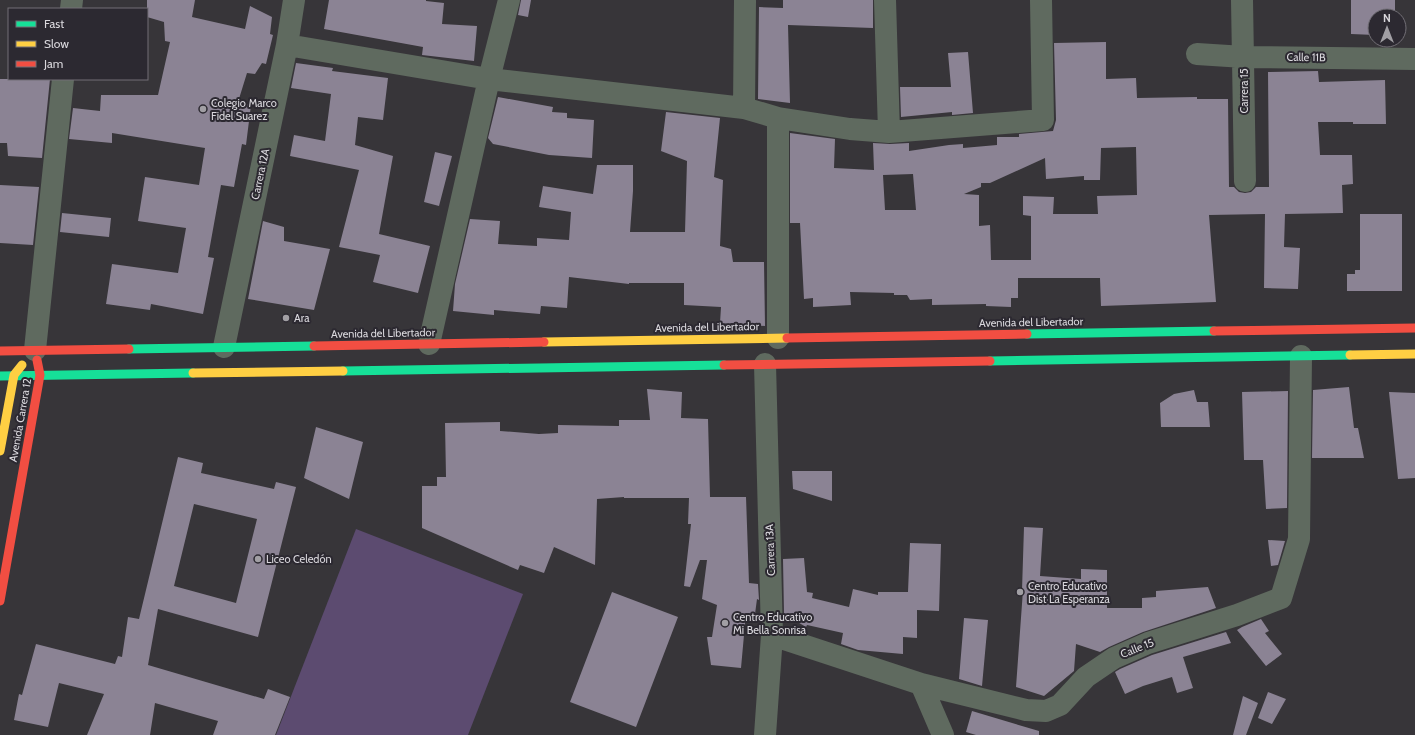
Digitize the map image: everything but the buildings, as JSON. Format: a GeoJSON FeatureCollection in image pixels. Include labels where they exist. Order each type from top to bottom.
{"type":"FeatureCollection","features":[{"type":"Feature","properties":{"kind":"main road","name":"Avenida del Libertador"},"geometry":{"type":"LineString","coordinates":[[0,351],[1415,328]]}},
{"type":"Feature","properties":{"kind":"main road","name":"Avenida Carrera 12"},"geometry":{"type":"LineString","coordinates":[[0,601],[40,375],[35,350]]}},
{"type":"Feature","properties":{"kind":"main road","name":"Avenida Carrera 12"},"geometry":{"type":"LineString","coordinates":[[0,451],[14,375],[35,350]]}},
{"type":"Feature","properties":{"kind":"main road"},"geometry":{"type":"LineString","coordinates":[[0,376],[1415,354]]}},
{"type":"Feature","properties":{"kind":"street","name":"Carrera 12A"},"geometry":{"type":"LineString","coordinates":[[224,347],[294,0]]}},
{"type":"Feature","properties":{"kind":"street"},"geometry":{"type":"LineString","coordinates":[[429,344],[489,79],[509,0]]}},
{"type":"Feature","properties":{"kind":"street"},"geometry":{"type":"LineString","coordinates":[[744,0],[744,108]]}},
{"type":"Feature","properties":{"kind":"street"},"geometry":{"type":"LineString","coordinates":[[885,0],[889,132]]}},
{"type":"Feature","properties":{"kind":"street"},"geometry":{"type":"LineString","coordinates":[[286,45],[489,79],[744,108],[778,118],[850,129],[889,132],[1043,120],[1041,0]]}},
{"type":"Feature","properties":{"kind":"street","name":"Carrera 15"},"geometry":{"type":"LineString","coordinates":[[1242,0],[1245,181]]}},
{"type":"Feature","properties":{"kind":"street","name":"Calle 11B"},"geometry":{"type":"LineString","coordinates":[[1197,54],[1244,57],[1415,59]]}},
{"type":"Feature","properties":{"kind":"street"},"geometry":{"type":"LineString","coordinates":[[35,350],[64,80]]}},
{"type":"Feature","properties":{"kind":"street"},"geometry":{"type":"LineString","coordinates":[[778,118],[778,338]]}},
{"type":"Feature","properties":{"kind":"street","name":"Calle 15"},"geometry":{"type":"LineString","coordinates":[[772,636],[921,684],[1026,710],[1046,710],[1060,705],[1086,677],[1114,658],[1148,643],[1237,616],[1281,598],[1299,539],[1301,356]]}},
{"type":"Feature","properties":{"kind":"street","name":"Carrera 13A"},"geometry":{"type":"LineString","coordinates":[[765,364],[772,636],[765,735]]}},
{"type":"Feature","properties":{"kind":"street"},"geometry":{"type":"LineString","coordinates":[[921,684],[943,735]]}},
{"type":"Feature","properties":{"kind":"shaded area"},"geometry":{"type":"Polygon","coordinates":[[[356,529],[523,594],[468,735],[276,735],[356,529]]]}},
{"type":"Feature","properties":{"kind":"traffic: fast"},"geometry":{"type":"LineString","coordinates":[[1027,334],[1214,331]]}},
{"type":"Feature","properties":{"kind":"traffic: fast"},"geometry":{"type":"LineString","coordinates":[[129,349],[314,346]]}},
{"type":"Feature","properties":{"kind":"traffic: fast"},"geometry":{"type":"LineString","coordinates":[[990,361],[1350,355]]}},
{"type":"Feature","properties":{"kind":"traffic: fast"},"geometry":{"type":"LineString","coordinates":[[343,371],[724,365]]}},
{"type":"Feature","properties":{"kind":"traffic: fast"},"geometry":{"type":"LineString","coordinates":[[0,376],[193,373]]}},
{"type":"Feature","properties":{"kind":"traffic: slow"},"geometry":{"type":"LineString","coordinates":[[544,342],[787,338]]}},
{"type":"Feature","properties":{"kind":"traffic: slow"},"geometry":{"type":"LineString","coordinates":[[1350,355],[1415,354]]}},
{"type":"Feature","properties":{"kind":"traffic: slow"},"geometry":{"type":"LineString","coordinates":[[0,451],[14,375],[22,365]]}},
{"type":"Feature","properties":{"kind":"traffic: slow"},"geometry":{"type":"LineString","coordinates":[[193,373],[343,371]]}},
{"type":"Feature","properties":{"kind":"traffic: jam"},"geometry":{"type":"LineString","coordinates":[[1214,331],[1415,328]]}},
{"type":"Feature","properties":{"kind":"traffic: jam"},"geometry":{"type":"LineString","coordinates":[[787,338],[1027,334]]}},
{"type":"Feature","properties":{"kind":"traffic: jam"},"geometry":{"type":"LineString","coordinates":[[314,346],[544,342]]}},
{"type":"Feature","properties":{"kind":"traffic: jam"},"geometry":{"type":"LineString","coordinates":[[0,351],[129,349]]}},
{"type":"Feature","properties":{"kind":"traffic: jam"},"geometry":{"type":"LineString","coordinates":[[0,601],[40,375],[37,360]]}},
{"type":"Feature","properties":{"kind":"traffic: jam"},"geometry":{"type":"LineString","coordinates":[[724,365],[990,361]]}},
{"type":"Feature","properties":{"kind":"place","name":"Colegio Marco Fidel Suarez"},"geometry":{"type":"Point","coordinates":[203,109]}},
{"type":"Feature","properties":{"kind":"place","name":"Ara"},"geometry":{"type":"Point","coordinates":[286,318]}},
{"type":"Feature","properties":{"kind":"place","name":"Liceo Celedón"},"geometry":{"type":"Point","coordinates":[258,559]}},
{"type":"Feature","properties":{"kind":"place","name":"Centro Educativo Dist La Esperanza"},"geometry":{"type":"Point","coordinates":[1020,592]}},
{"type":"Feature","properties":{"kind":"place","name":"Centro Educativo Mi Bella Sonrisa"},"geometry":{"type":"Point","coordinates":[725,623]}}]}
